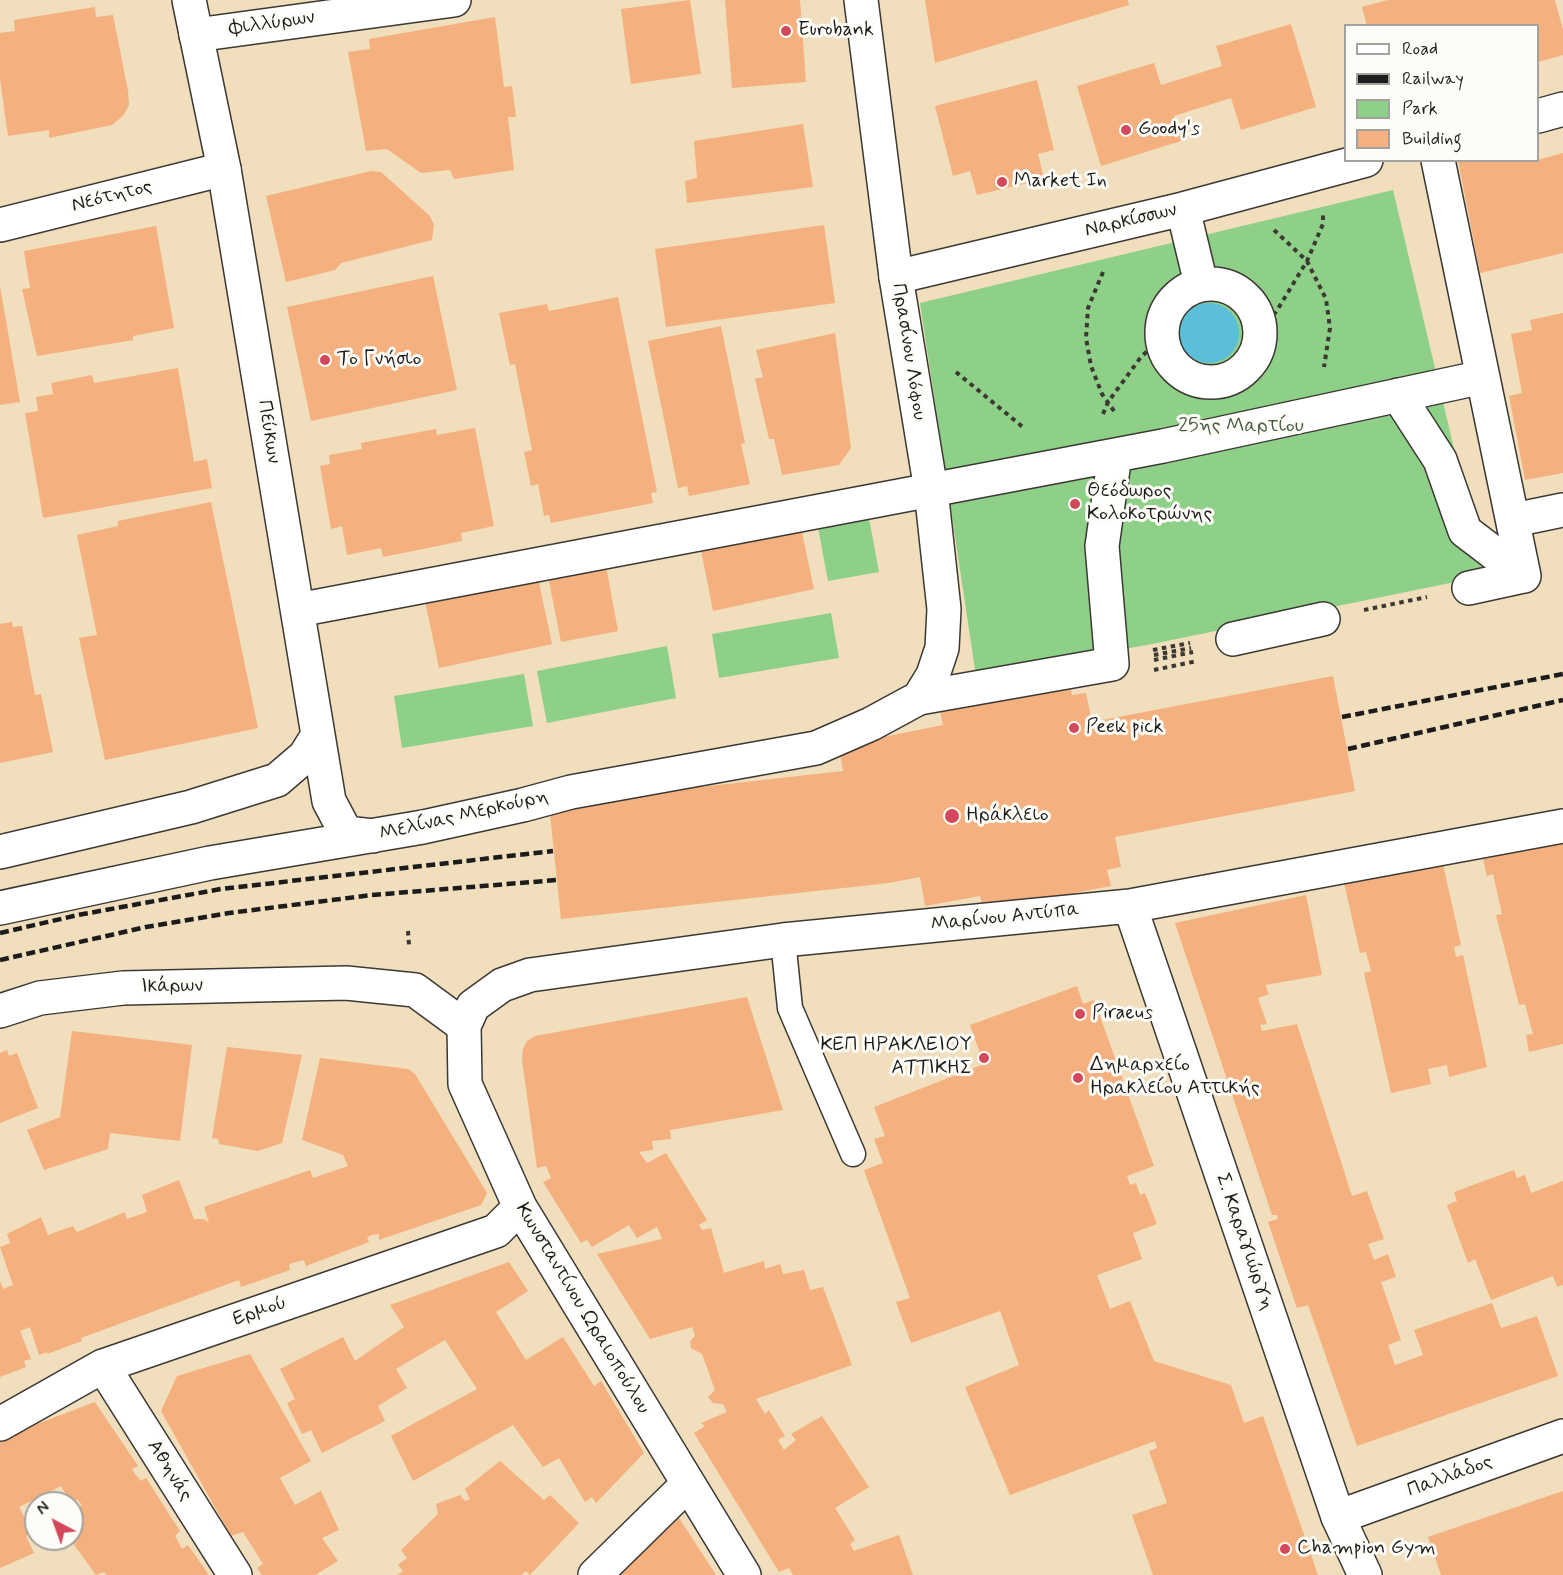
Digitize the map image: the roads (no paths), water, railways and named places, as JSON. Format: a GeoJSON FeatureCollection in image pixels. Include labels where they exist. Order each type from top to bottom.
{"type":"FeatureCollection","features":[{"type":"Feature","properties":{"kind":"street","name":"Πεύκων"},"geometry":{"type":"LineString","coordinates":[[189,0],[224,169],[329,801],[346,833],[375,837]]}},
{"type":"Feature","properties":{"kind":"street","name":"Φιλλύρων"},"geometry":{"type":"LineString","coordinates":[[196,35],[454,0]]}},
{"type":"Feature","properties":{"kind":"street","name":"Πρασίνου Λόφου"},"geometry":{"type":"LineString","coordinates":[[861,0],[896,277],[931,490],[944,609],[942,648],[933,675],[919,699]]}},
{"type":"Feature","properties":{"kind":"street"},"geometry":{"type":"LineString","coordinates":[[1539,116],[1563,109]]}},
{"type":"Feature","properties":{"kind":"street","name":"Ναρκίσσων"},"geometry":{"type":"LineString","coordinates":[[896,277],[1183,209],[1358,162]]}},
{"type":"Feature","properties":{"kind":"street"},"geometry":{"type":"LineString","coordinates":[[1438,162],[1524,576]]}},
{"type":"Feature","properties":{"kind":"street","name":"Νεότητος"},"geometry":{"type":"LineString","coordinates":[[0,225],[224,169]]}},
{"type":"Feature","properties":{"kind":"street"},"geometry":{"type":"LineString","coordinates":[[1183,209],[1201,285]]}},
{"type":"Feature","properties":{"kind":"street"},"geometry":{"type":"LineString","coordinates":[[1201,285],[1225,285],[1245,297],[1258,316],[1259,326],[1260,340],[1251,362],[1233,377],[1210,382],[1187,376],[1170,359],[1162,337],[1165,313],[1180,294],[1201,285]]}},
{"type":"Feature","properties":{"kind":"street"},"geometry":{"type":"LineString","coordinates":[[298,610],[1163,446],[1483,377]]}},
{"type":"Feature","properties":{"kind":"street"},"geometry":{"type":"LineString","coordinates":[[1217,381],[1229,430]]}},
{"type":"Feature","properties":{"kind":"street"},"geometry":{"type":"LineString","coordinates":[[1398,395],[1440,460],[1465,531],[1524,576]]}},
{"type":"Feature","properties":{"kind":"street","name":"Μελίνας Μερκούρη"},"geometry":{"type":"LineString","coordinates":[[0,908],[210,863],[375,837],[523,806],[571,792],[816,748],[871,724],[919,699],[1112,661],[1102,546],[1088,460]]}},
{"type":"Feature","properties":{"kind":"street"},"geometry":{"type":"LineString","coordinates":[[1514,520],[1563,510]]}},
{"type":"Feature","properties":{"kind":"street"},"geometry":{"type":"LineString","coordinates":[[1469,588],[1524,576]]}},
{"type":"Feature","properties":{"kind":"street"},"geometry":{"type":"LineString","coordinates":[[1233,639],[1323,619]]}},
{"type":"Feature","properties":{"kind":"street"},"geometry":{"type":"LineString","coordinates":[[0,852],[191,807],[277,780],[306,756],[318,735]]}},
{"type":"Feature","properties":{"kind":"street"},"geometry":{"type":"LineString","coordinates":[[1274,861],[1495,822]]}},
{"type":"Feature","properties":{"kind":"street","name":"Μαρίνου Αντύπα"},"geometry":{"type":"LineString","coordinates":[[464,1026],[472,1006],[502,985],[530,975],[783,940],[1130,906],[1203,882],[1563,826]]}},
{"type":"Feature","properties":{"kind":"street","name":"Σ. Καραγιώργη"},"geometry":{"type":"LineString","coordinates":[[1130,906],[1338,1517],[1365,1575]]}},
{"type":"Feature","properties":{"kind":"street","name":"Ικάρων"},"geometry":{"type":"LineString","coordinates":[[0,1011],[40,998],[123,988],[346,983],[415,990],[464,1026]]}},
{"type":"Feature","properties":{"kind":"street","name":"Κωνσταντίνου Ωραιοπούλου"},"geometry":{"type":"LineString","coordinates":[[464,1026],[465,1084],[520,1207],[744,1575]]}},
{"type":"Feature","properties":{"kind":"street","name":"Ερμού"},"geometry":{"type":"LineString","coordinates":[[0,1424],[103,1366],[496,1231],[520,1207]]}},
{"type":"Feature","properties":{"kind":"street","name":"Αθηνάς"},"geometry":{"type":"LineString","coordinates":[[103,1366],[236,1575]]}},
{"type":"Feature","properties":{"kind":"street","name":"Παλλάδος"},"geometry":{"type":"LineString","coordinates":[[1338,1517],[1563,1436]]}},
{"type":"Feature","properties":{"kind":"street"},"geometry":{"type":"LineString","coordinates":[[595,1575],[688,1484]]}},
{"type":"Feature","properties":{"kind":"lane"},"geometry":{"type":"LineString","coordinates":[[783,940],[790,1008],[854,1154]]}},
{"type":"Feature","properties":{"kind":"water"},"geometry":{"type":"Polygon","coordinates":[[[1209,303],[1230,312],[1239,333],[1230,354],[1209,363],[1188,354],[1179,333],[1188,312],[1209,303]]]}},
{"type":"Feature","properties":{"kind":"railway"},"geometry":{"type":"LineString","coordinates":[[1342,717],[1563,674]]}},
{"type":"Feature","properties":{"kind":"railway"},"geometry":{"type":"LineString","coordinates":[[1348,749],[1563,700]]}},
{"type":"Feature","properties":{"kind":"railway"},"geometry":{"type":"LineString","coordinates":[[0,933],[78,915],[221,889],[553,851]]}},
{"type":"Feature","properties":{"kind":"railway"},"geometry":{"type":"LineString","coordinates":[[0,960],[146,927],[229,913],[372,895],[557,880]]}},
{"type":"Feature","properties":{"kind":"place","name":"Eurobank"},"geometry":{"type":"Point","coordinates":[786,31]}},
{"type":"Feature","properties":{"kind":"place","name":"Goody's"},"geometry":{"type":"Point","coordinates":[1126,130]}},
{"type":"Feature","properties":{"kind":"place","name":"Market In"},"geometry":{"type":"Point","coordinates":[1002,182]}},
{"type":"Feature","properties":{"kind":"place","name":"Το Γνήσιο"},"geometry":{"type":"Point","coordinates":[325,360]}},
{"type":"Feature","properties":{"kind":"place","name":"Θεόδωρος Κολοκοτρώνης"},"geometry":{"type":"Point","coordinates":[1075,504]}},
{"type":"Feature","properties":{"kind":"place","name":"Peek pick"},"geometry":{"type":"Point","coordinates":[1074,728]}},
{"type":"Feature","properties":{"kind":"place","name":"Ηράκλειο"},"geometry":{"type":"Point","coordinates":[952,816]}},
{"type":"Feature","properties":{"kind":"place","name":"Piraeus"},"geometry":{"type":"Point","coordinates":[1080,1014]}},
{"type":"Feature","properties":{"kind":"place","name":"ΚΕΠ ΗΡΑΚΛΕΙΟΥ ΑΤΤΙΚΗΣ"},"geometry":{"type":"Point","coordinates":[984,1058]}},
{"type":"Feature","properties":{"kind":"place","name":"Δημαρχείο Ηρακλείου Αττικής"},"geometry":{"type":"Point","coordinates":[1078,1078]}},
{"type":"Feature","properties":{"kind":"place","name":"Champion Gym"},"geometry":{"type":"Point","coordinates":[1285,1549]}},
{"type":"Feature","properties":{"kind":"park label","name":"25ης Μαρτίου"},"geometry":{"type":"Point","coordinates":[1241,427]}}]}
